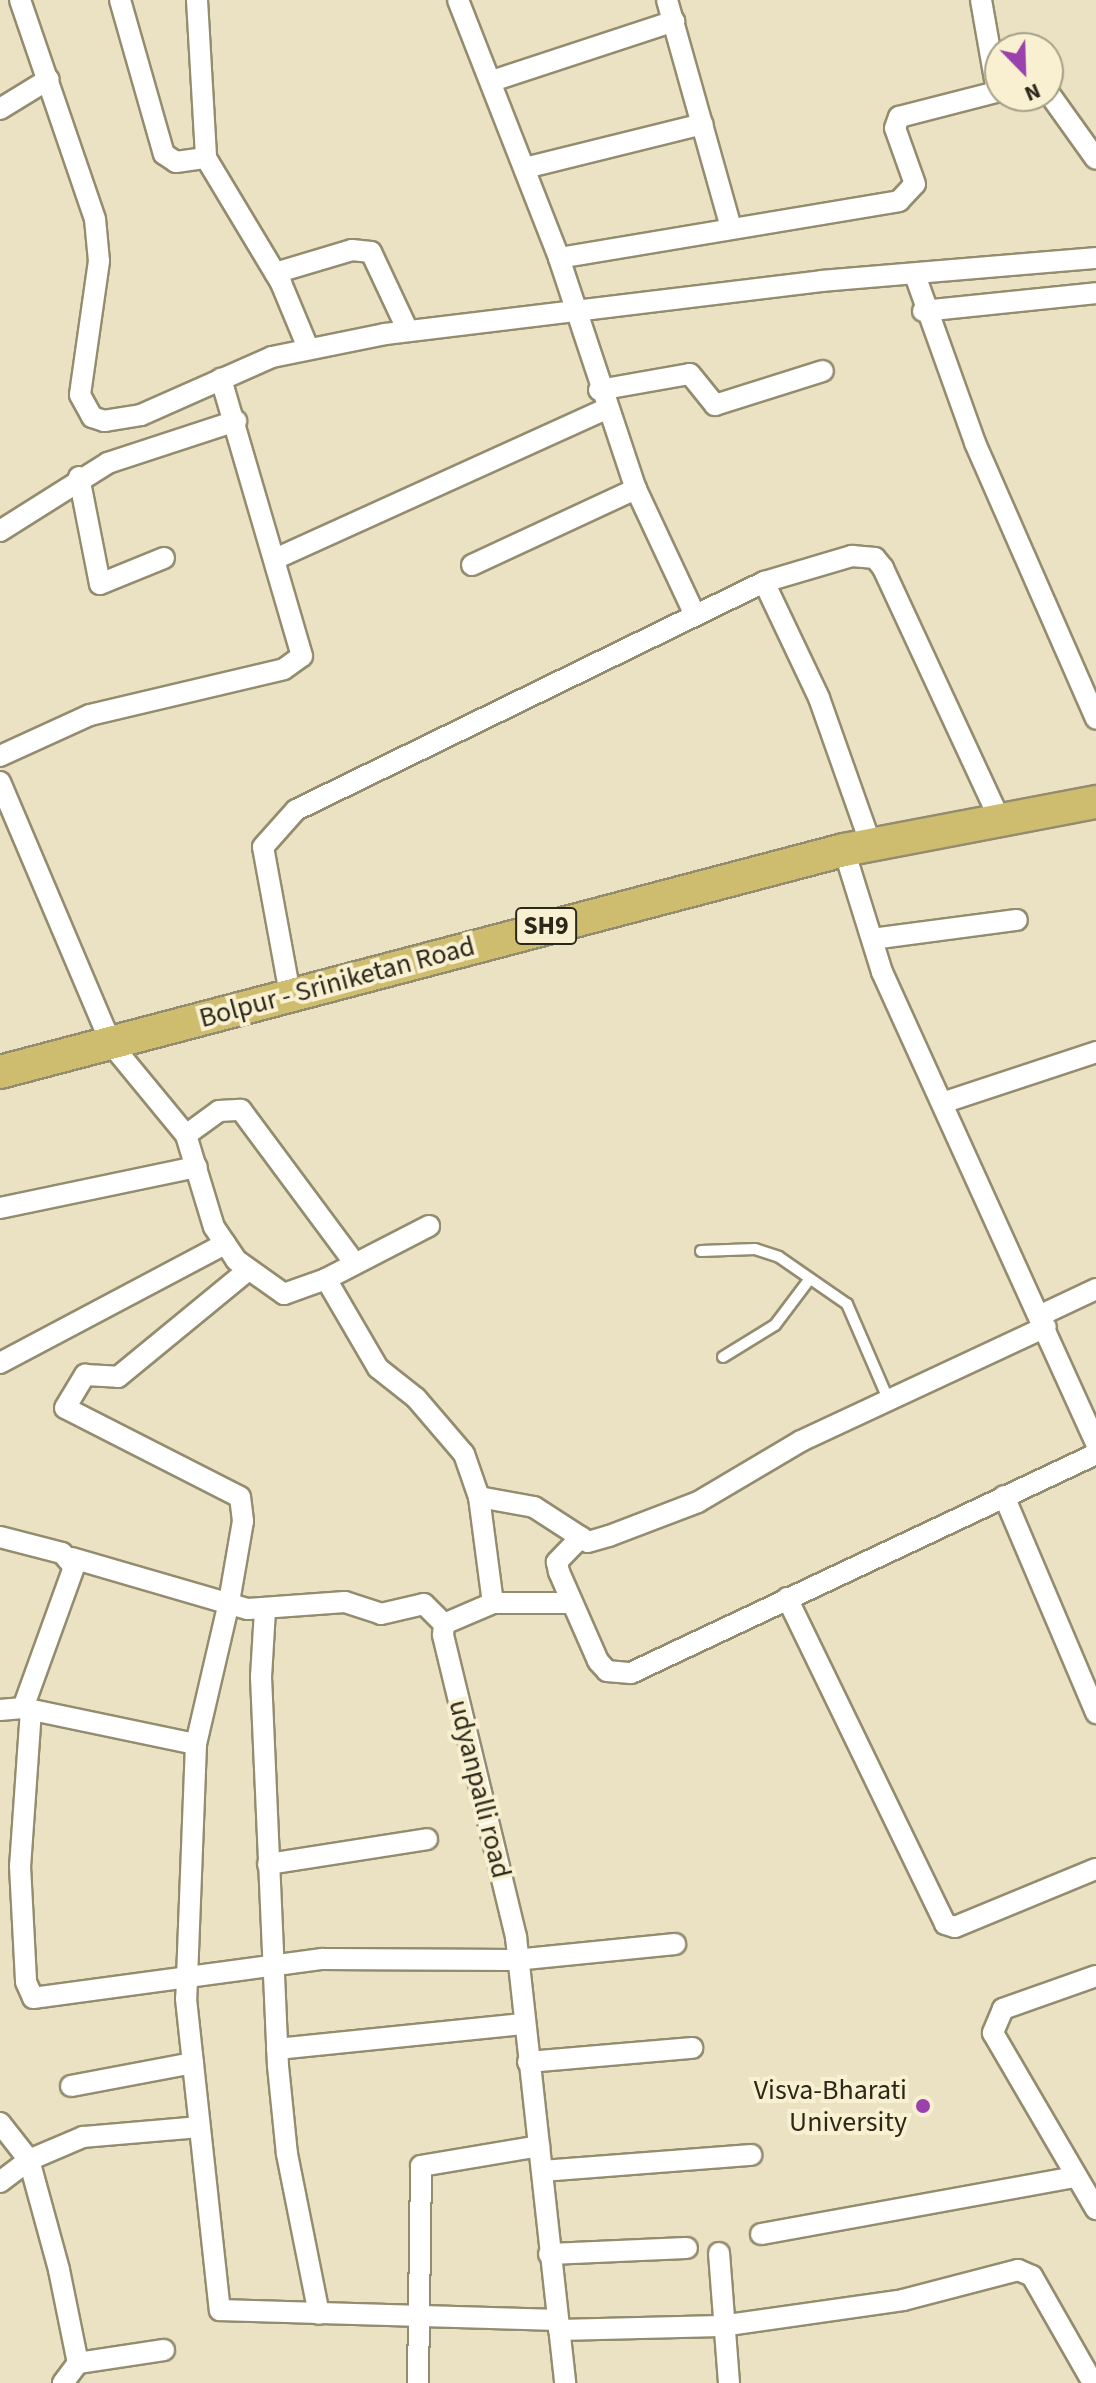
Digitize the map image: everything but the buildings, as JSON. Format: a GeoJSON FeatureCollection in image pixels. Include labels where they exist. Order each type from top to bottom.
{"type":"FeatureCollection","features":[{"type":"Feature","properties":{"kind":"main road","name":"Bolpur - Sriniketan Road"},"geometry":{"type":"LineString","coordinates":[[0,1072],[858,847],[1096,802]]}},
{"type":"Feature","properties":{"kind":"street"},"geometry":{"type":"LineString","coordinates":[[20,0],[49,79],[98,241],[80,395],[92,417],[104,421],[141,415],[221,379],[308,348],[408,331],[575,314],[919,293],[1096,293]]}},
{"type":"Feature","properties":{"kind":"street"},"geometry":{"type":"LineString","coordinates":[[120,0],[164,154],[176,162],[206,158]]}},
{"type":"Feature","properties":{"kind":"street"},"geometry":{"type":"LineString","coordinates":[[197,0],[206,158],[275,273],[308,348]]}},
{"type":"Feature","properties":{"kind":"street"},"geometry":{"type":"LineString","coordinates":[[458,0],[559,258],[603,400],[636,489],[695,615]]}},
{"type":"Feature","properties":{"kind":"street"},"geometry":{"type":"LineString","coordinates":[[667,0],[731,228]]}},
{"type":"Feature","properties":{"kind":"street"},"geometry":{"type":"LineString","coordinates":[[981,0],[987,32]]}},
{"type":"Feature","properties":{"kind":"street"},"geometry":{"type":"LineString","coordinates":[[492,81],[674,21]]}},
{"type":"Feature","properties":{"kind":"street"},"geometry":{"type":"LineString","coordinates":[[0,109],[49,79]]}},
{"type":"Feature","properties":{"kind":"street"},"geometry":{"type":"LineString","coordinates":[[559,258],[899,201],[915,184],[895,128],[899,117],[984,95]]}},
{"type":"Feature","properties":{"kind":"street"},"geometry":{"type":"LineString","coordinates":[[1062,112],[1096,159]]}},
{"type":"Feature","properties":{"kind":"street"},"geometry":{"type":"LineString","coordinates":[[525,168],[703,124]]}},
{"type":"Feature","properties":{"kind":"street"},"geometry":{"type":"LineString","coordinates":[[275,273],[362,248],[377,258],[408,331]]}},
{"type":"Feature","properties":{"kind":"street"},"geometry":{"type":"LineString","coordinates":[[919,293],[1096,258]]}},
{"type":"Feature","properties":{"kind":"street"},"geometry":{"type":"LineString","coordinates":[[919,293],[1096,719]]}},
{"type":"Feature","properties":{"kind":"street"},"geometry":{"type":"LineString","coordinates":[[275,559],[603,400],[690,374],[715,405],[823,371]]}},
{"type":"Feature","properties":{"kind":"street"},"geometry":{"type":"LineString","coordinates":[[0,756],[90,715],[294,665],[303,647],[221,379]]}},
{"type":"Feature","properties":{"kind":"street"},"geometry":{"type":"LineString","coordinates":[[141,415],[153,447]]}},
{"type":"Feature","properties":{"kind":"street"},"geometry":{"type":"LineString","coordinates":[[0,531],[79,477],[153,447],[236,421]]}},
{"type":"Feature","properties":{"kind":"street"},"geometry":{"type":"LineString","coordinates":[[79,477],[100,584],[164,558]]}},
{"type":"Feature","properties":{"kind":"street"},"geometry":{"type":"LineString","coordinates":[[472,565],[636,489]]}},
{"type":"Feature","properties":{"kind":"street"},"geometry":{"type":"LineString","coordinates":[[290,994],[263,866],[263,847],[277,825],[438,736],[764,582],[852,556],[875,558],[999,818]]}},
{"type":"Feature","properties":{"kind":"street"},"geometry":{"type":"LineString","coordinates":[[764,582],[819,698],[858,847],[872,939],[942,1103],[1044,1321],[1087,1399],[1096,1443]]}},
{"type":"Feature","properties":{"kind":"street"},"geometry":{"type":"LineString","coordinates":[[0,782],[6,813],[111,1044],[186,1135],[225,1244],[247,1271],[284,1294],[326,1279],[429,1226]]}},
{"type":"Feature","properties":{"kind":"street"},"geometry":{"type":"LineString","coordinates":[[872,939],[1017,920]]}},
{"type":"Feature","properties":{"kind":"street"},"geometry":{"type":"LineString","coordinates":[[942,1103],[1096,1052]]}},
{"type":"Feature","properties":{"kind":"street"},"geometry":{"type":"LineString","coordinates":[[186,1135],[219,1111],[241,1110],[354,1262]]}},
{"type":"Feature","properties":{"kind":"street"},"geometry":{"type":"LineString","coordinates":[[0,1208],[197,1167]]}},
{"type":"Feature","properties":{"kind":"street"},"geometry":{"type":"LineString","coordinates":[[0,1363],[225,1244]]}},
{"type":"Feature","properties":{"kind":"street"},"geometry":{"type":"LineString","coordinates":[[247,1271],[118,1377],[85,1375],[65,1408],[240,1497],[243,1521],[229,1602],[196,1744],[188,1974],[199,2127],[220,2310],[558,2325],[721,2326],[903,2300],[1018,2270],[1032,2276],[1093,2383]]}},
{"type":"Feature","properties":{"kind":"street"},"geometry":{"type":"LineString","coordinates":[[326,1279],[378,1368],[458,1445],[479,1497],[493,1603]]}},
{"type":"Feature","properties":{"kind":"street"},"geometry":{"type":"LineString","coordinates":[[479,1497],[534,1507],[581,1537],[609,1536],[698,1502],[801,1441],[889,1401],[1044,1321],[1096,1289]]}},
{"type":"Feature","properties":{"kind":"street"},"geometry":{"type":"LineString","coordinates":[[581,1537],[557,1562],[598,1661],[619,1674],[1096,1454]]}},
{"type":"Feature","properties":{"kind":"street"},"geometry":{"type":"LineString","coordinates":[[1004,1496],[1096,1713]]}},
{"type":"Feature","properties":{"kind":"street"},"geometry":{"type":"LineString","coordinates":[[0,1537],[265,1610],[345,1602],[381,1614],[424,1604],[444,1624],[493,1603],[572,1603]]}},
{"type":"Feature","properties":{"kind":"street"},"geometry":{"type":"LineString","coordinates":[[72,1558],[27,1709],[20,1866],[30,1995],[322,1959],[515,1960],[675,1944]]}},
{"type":"Feature","properties":{"kind":"street"},"geometry":{"type":"LineString","coordinates":[[787,1598],[945,1924],[955,1927],[1096,1869]]}},
{"type":"Feature","properties":{"kind":"street"},"geometry":{"type":"LineString","coordinates":[[265,1610],[268,1864],[277,2049],[287,2154],[319,2314]]}},
{"type":"Feature","properties":{"kind":"street","name":"udyanpalli road"},"geometry":{"type":"LineString","coordinates":[[444,1624],[515,1960],[565,2383]]}},
{"type":"Feature","properties":{"kind":"street"},"geometry":{"type":"LineString","coordinates":[[0,1710],[27,1709],[196,1744]]}},
{"type":"Feature","properties":{"kind":"street"},"geometry":{"type":"LineString","coordinates":[[268,1864],[427,1839]]}},
{"type":"Feature","properties":{"kind":"street"},"geometry":{"type":"LineString","coordinates":[[1096,1976],[1003,2009],[993,2020],[993,2033],[1096,2209]]}},
{"type":"Feature","properties":{"kind":"street"},"geometry":{"type":"LineString","coordinates":[[277,2049],[523,2024]]}},
{"type":"Feature","properties":{"kind":"street"},"geometry":{"type":"LineString","coordinates":[[528,2062],[692,2048]]}},
{"type":"Feature","properties":{"kind":"street"},"geometry":{"type":"LineString","coordinates":[[71,2086],[193,2063]]}},
{"type":"Feature","properties":{"kind":"street"},"geometry":{"type":"LineString","coordinates":[[0,2123],[29,2160],[78,2363]]}},
{"type":"Feature","properties":{"kind":"street"},"geometry":{"type":"LineString","coordinates":[[0,2182],[29,2160],[83,2137],[199,2127]]}},
{"type":"Feature","properties":{"kind":"street"},"geometry":{"type":"LineString","coordinates":[[418,2383],[421,2166],[539,2146]]}},
{"type":"Feature","properties":{"kind":"street"},"geometry":{"type":"LineString","coordinates":[[542,2171],[751,2155]]}},
{"type":"Feature","properties":{"kind":"street"},"geometry":{"type":"LineString","coordinates":[[761,2234],[1076,2177]]}},
{"type":"Feature","properties":{"kind":"street"},"geometry":{"type":"LineString","coordinates":[[549,2254],[687,2248]]}},
{"type":"Feature","properties":{"kind":"street"},"geometry":{"type":"LineString","coordinates":[[719,2253],[721,2326],[729,2383]]}},
{"type":"Feature","properties":{"kind":"street"},"geometry":{"type":"LineString","coordinates":[[63,2383],[78,2363],[164,2350]]}},
{"type":"Feature","properties":{"kind":"lane"},"geometry":{"type":"LineString","coordinates":[[701,1251],[755,1249],[809,1280],[857,1319],[889,1401]]}},
{"type":"Feature","properties":{"kind":"lane"},"geometry":{"type":"LineString","coordinates":[[723,1357],[775,1325],[809,1280]]}},
{"type":"Feature","properties":{"kind":"place","name":"Visva-Bharati University"},"geometry":{"type":"Point","coordinates":[923,2106]}}]}
